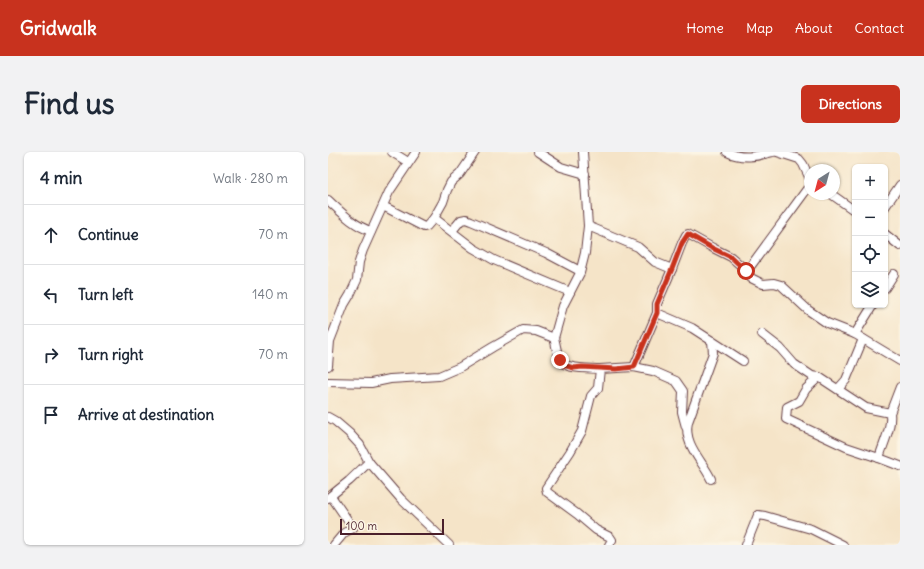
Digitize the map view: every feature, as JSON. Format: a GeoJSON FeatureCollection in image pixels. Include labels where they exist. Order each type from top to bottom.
{"type":"FeatureCollection","features":[{"type":"Feature","properties":{"kind":"street"},"geometry":{"type":"LineString","coordinates":[[392,152],[408,162]]}},
{"type":"Feature","properties":{"kind":"street"},"geometry":{"type":"LineString","coordinates":[[328,366],[330,341],[339,316],[357,280],[359,262],[371,231],[389,192],[416,152]]}},
{"type":"Feature","properties":{"kind":"street"},"geometry":{"type":"LineString","coordinates":[[382,206],[424,227],[427,226],[434,218],[443,202],[446,190],[451,182],[460,174],[475,152]]}},
{"type":"Feature","properties":{"kind":"street"},"geometry":{"type":"LineString","coordinates":[[538,152],[561,168],[585,174]]}},
{"type":"Feature","properties":{"kind":"street"},"geometry":{"type":"LineString","coordinates":[[583,152],[588,226],[585,253],[580,271],[563,306],[554,338],[560,360],[563,365],[574,368],[582,367],[600,369],[634,367],[653,371],[676,381],[683,391],[682,412],[689,444],[711,479]]}},
{"type":"Feature","properties":{"kind":"street"},"geometry":{"type":"LineString","coordinates":[[727,152],[742,157],[754,157],[773,152]]}},
{"type":"Feature","properties":{"kind":"street"},"geometry":{"type":"LineString","coordinates":[[777,152],[799,160],[804,166]]}},
{"type":"Feature","properties":{"kind":"street"},"geometry":{"type":"LineString","coordinates":[[888,203],[900,185]]}},
{"type":"Feature","properties":{"kind":"street"},"geometry":{"type":"LineString","coordinates":[[746,271],[804,193]]}},
{"type":"Feature","properties":{"kind":"street"},"geometry":{"type":"LineString","coordinates":[[328,200],[364,230],[371,231]]}},
{"type":"Feature","properties":{"kind":"street"},"geometry":{"type":"LineString","coordinates":[[839,200],[852,210]]}},
{"type":"Feature","properties":{"kind":"street"},"geometry":{"type":"LineString","coordinates":[[434,218],[473,248],[494,260],[570,292]]}},
{"type":"Feature","properties":{"kind":"street"},"geometry":{"type":"LineString","coordinates":[[452,231],[461,220],[471,221],[542,250],[580,271]]}},
{"type":"Feature","properties":{"kind":"street"},"geometry":{"type":"LineString","coordinates":[[588,226],[638,247],[655,262],[672,269]]}},
{"type":"Feature","properties":{"kind":"street"},"geometry":{"type":"LineString","coordinates":[[634,367],[657,313],[657,304],[682,243],[688,234],[731,257],[746,271],[751,278],[763,284],[774,283],[781,285],[808,310],[827,323],[855,334],[900,361]]}},
{"type":"Feature","properties":{"kind":"street"},"geometry":{"type":"LineString","coordinates":[[888,236],[900,246]]}},
{"type":"Feature","properties":{"kind":"street"},"geometry":{"type":"LineString","coordinates":[[888,283],[894,274]]}},
{"type":"Feature","properties":{"kind":"street"},"geometry":{"type":"LineString","coordinates":[[855,334],[871,308]]}},
{"type":"Feature","properties":{"kind":"street"},"geometry":{"type":"LineString","coordinates":[[657,313],[692,328],[743,361]]}},
{"type":"Feature","properties":{"kind":"street"},"geometry":{"type":"LineString","coordinates":[[328,382],[371,383],[390,379],[439,376],[460,367],[493,346],[524,330],[536,331],[554,338]]}},
{"type":"Feature","properties":{"kind":"street"},"geometry":{"type":"LineString","coordinates":[[762,334],[780,348],[800,368],[812,376],[819,378],[838,389],[866,408],[890,413]]}},
{"type":"Feature","properties":{"kind":"street"},"geometry":{"type":"LineString","coordinates":[[838,389],[846,380],[863,339]]}},
{"type":"Feature","properties":{"kind":"street"},"geometry":{"type":"LineString","coordinates":[[686,428],[713,353],[712,341]]}},
{"type":"Feature","properties":{"kind":"street"},"geometry":{"type":"LineString","coordinates":[[600,369],[598,388],[591,396],[582,432],[546,488],[547,492],[596,530],[610,538],[612,540],[609,545]]}},
{"type":"Feature","properties":{"kind":"street"},"geometry":{"type":"LineString","coordinates":[[819,378],[806,389],[800,401],[787,407],[786,419],[846,447],[900,466]]}},
{"type":"Feature","properties":{"kind":"street"},"geometry":{"type":"LineString","coordinates":[[879,458],[891,418],[890,413],[900,387]]}},
{"type":"Feature","properties":{"kind":"street"},"geometry":{"type":"LineString","coordinates":[[328,417],[335,421],[349,434],[360,446],[369,462],[400,498],[449,545]]}},
{"type":"Feature","properties":{"kind":"street"},"geometry":{"type":"LineString","coordinates":[[334,545],[344,534],[353,528],[329,497],[369,462]]}},
{"type":"Feature","properties":{"kind":"street"},"geometry":{"type":"LineString","coordinates":[[746,545],[758,515],[811,529],[843,545]]}},
{"type":"Feature","properties":{"kind":"route"},"geometry":{"type":"LineString","coordinates":[[560,360],[563,365],[574,368],[616,369],[634,367],[637,356],[657,313],[657,304],[682,243],[688,234],[731,257],[746,271]]}}]}
